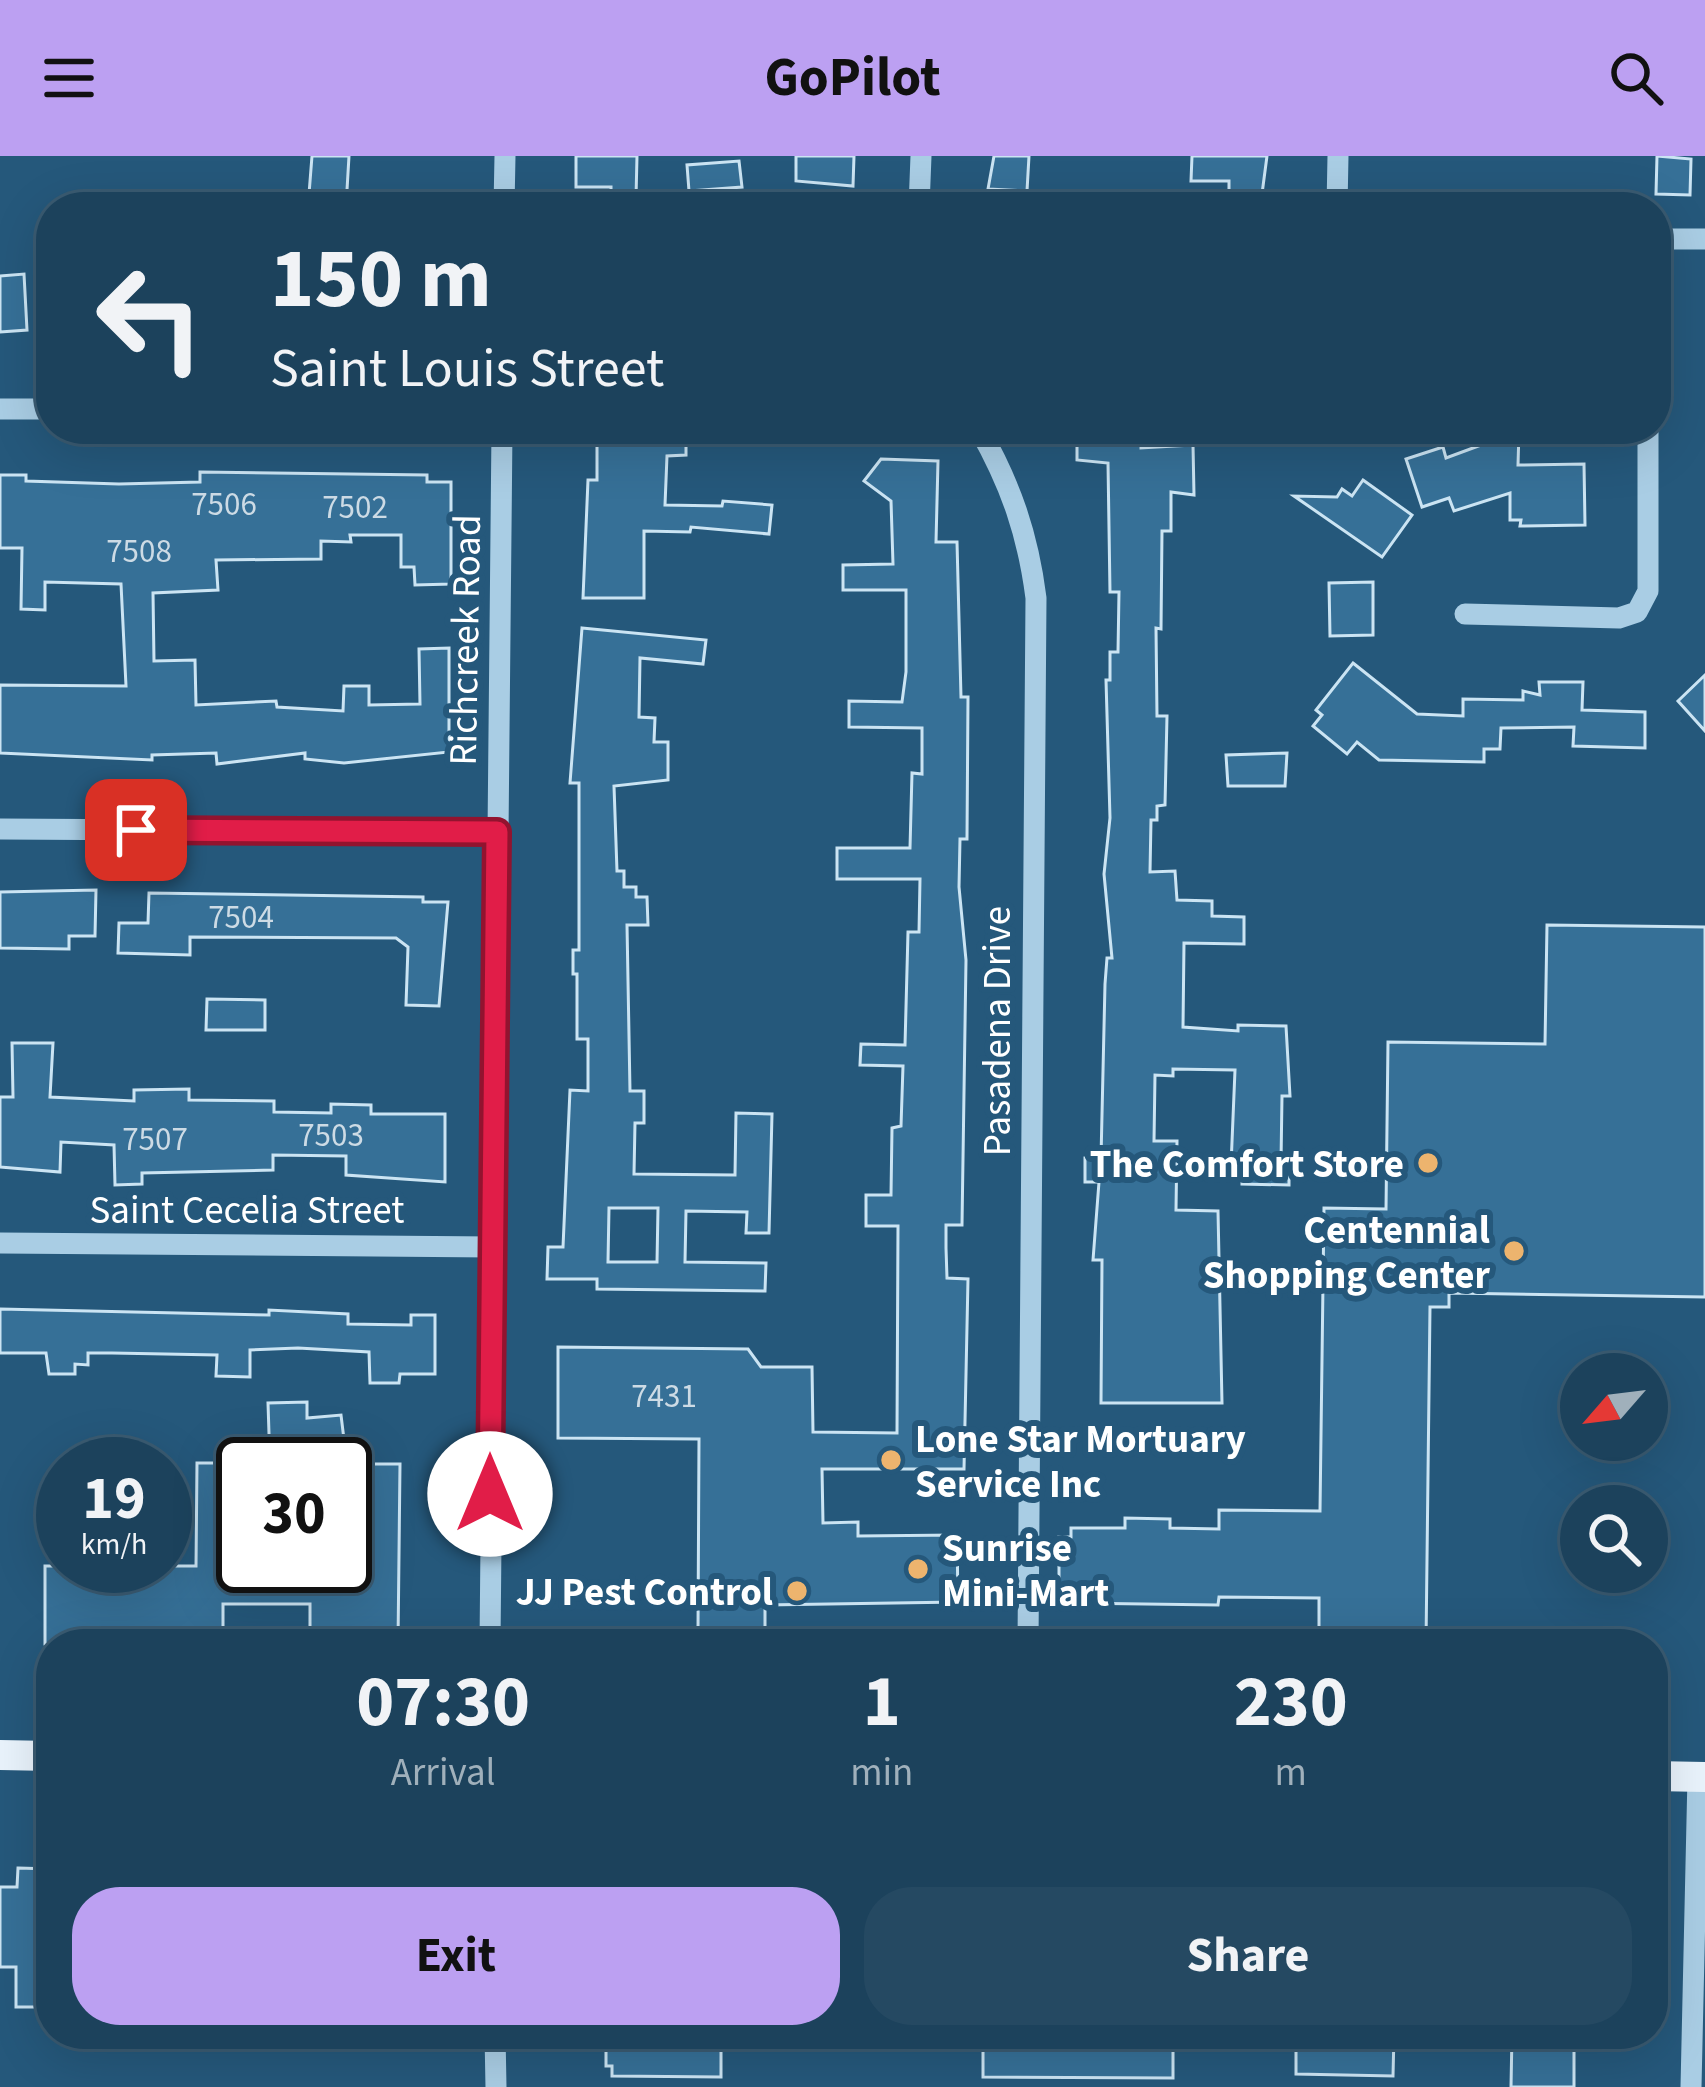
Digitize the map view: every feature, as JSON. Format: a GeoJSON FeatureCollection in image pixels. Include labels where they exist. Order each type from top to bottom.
{"type":"FeatureCollection","features":[{"type":"Feature","properties":{"kind":"main road"},"geometry":{"type":"LineString","coordinates":[[0,1755],[36,1756]]}},
{"type":"Feature","properties":{"kind":"main road"},"geometry":{"type":"LineString","coordinates":[[1668,1776],[1701,1777]]}},
{"type":"Feature","properties":{"kind":"street"},"geometry":{"type":"LineString","coordinates":[[504,192],[505,156]]}},
{"type":"Feature","properties":{"kind":"street"},"geometry":{"type":"LineString","coordinates":[[920,192],[921,156]]}},
{"type":"Feature","properties":{"kind":"street"},"geometry":{"type":"LineString","coordinates":[[1337,192],[1338,156]]}},
{"type":"Feature","properties":{"kind":"street"},"geometry":{"type":"LineString","coordinates":[[1671,239],[1705,239]]}},
{"type":"Feature","properties":{"kind":"street"},"geometry":{"type":"LineString","coordinates":[[0,409],[36,409]]}},
{"type":"Feature","properties":{"kind":"street","name":"Richcreek Road"},"geometry":{"type":"LineString","coordinates":[[490,1629],[502,444]]}},
{"type":"Feature","properties":{"kind":"street","name":"Pasadena Drive"},"geometry":{"type":"LineString","coordinates":[[987,444],[1028,535],[1036,598],[1028,1629]]}},
{"type":"Feature","properties":{"kind":"street"},"geometry":{"type":"LineString","coordinates":[[1465,614],[1619,618],[1636,612],[1648,591],[1648,444]]}},
{"type":"Feature","properties":{"kind":"street"},"geometry":{"type":"LineString","coordinates":[[0,829],[497,832]]}},
{"type":"Feature","properties":{"kind":"street","name":"Saint Cecelia Street"},"geometry":{"type":"LineString","coordinates":[[0,1243],[493,1247]]}},
{"type":"Feature","properties":{"kind":"street"},"geometry":{"type":"LineString","coordinates":[[1691,2087],[1701,1777]]}},
{"type":"Feature","properties":{"kind":"street"},"geometry":{"type":"LineString","coordinates":[[495,2049],[496,2087]]}},
{"type":"Feature","properties":{"kind":"building"},"geometry":{"type":"Polygon","coordinates":[[[312,156],[349,156],[347,192],[309,192],[312,156]]]}},
{"type":"Feature","properties":{"kind":"building"},"geometry":{"type":"Polygon","coordinates":[[[576,156],[637,156],[636,192],[576,187],[576,156]]]}},
{"type":"Feature","properties":{"kind":"building"},"geometry":{"type":"Polygon","coordinates":[[[796,156],[854,156],[853,186],[796,181],[796,156]]]}},
{"type":"Feature","properties":{"kind":"building"},"geometry":{"type":"Polygon","coordinates":[[[994,156],[1029,156],[1027,191],[988,189],[994,156]]]}},
{"type":"Feature","properties":{"kind":"building"},"geometry":{"type":"Polygon","coordinates":[[[1192,156],[1267,156],[1262,192],[1229,192],[1229,181],[1191,181],[1192,156]]]}},
{"type":"Feature","properties":{"kind":"building"},"geometry":{"type":"Polygon","coordinates":[[[1657,156],[1691,159],[1690,195],[1656,192],[1657,156]]]}},
{"type":"Feature","properties":{"kind":"building"},"geometry":{"type":"Polygon","coordinates":[[[739,161],[742,187],[689,191],[687,165],[739,161]]]}},
{"type":"Feature","properties":{"kind":"building"},"geometry":{"type":"Polygon","coordinates":[[[24,274],[27,330],[0,332],[0,276],[24,274]]]}},
{"type":"Feature","properties":{"kind":"building"},"geometry":{"type":"Polygon","coordinates":[[[597,444],[686,444],[686,455],[667,456],[665,505],[722,506],[723,501],[772,505],[769,534],[691,527],[690,532],[644,531],[644,598],[583,598],[588,480],[597,480],[597,444]]]}},
{"type":"Feature","properties":{"kind":"building"},"geometry":{"type":"Polygon","coordinates":[[[1077,444],[1193,445],[1194,495],[1171,492],[1171,531],[1162,531],[1161,629],[1156,628],[1157,716],[1167,716],[1165,805],[1157,806],[1157,820],[1151,820],[1150,872],[1175,871],[1177,900],[1212,901],[1212,916],[1244,917],[1244,944],[1184,943],[1183,1027],[1238,1031],[1238,1025],[1286,1026],[1290,1096],[1282,1096],[1281,1162],[1289,1162],[1289,1185],[1242,1184],[1242,1166],[1231,1166],[1235,1070],[1173,1069],[1173,1076],[1155,1075],[1154,1141],[1177,1141],[1176,1210],[1218,1211],[1222,1403],[1101,1403],[1102,1260],[1093,1260],[1099,1182],[1085,1182],[1085,1158],[1101,1158],[1105,984],[1107,958],[1112,958],[1104,874],[1110,818],[1106,680],[1110,680],[1110,652],[1118,652],[1119,592],[1110,592],[1108,463],[1077,460],[1077,444]]]}},
{"type":"Feature","properties":{"kind":"building"},"geometry":{"type":"Polygon","coordinates":[[[1484,444],[1519,444],[1518,465],[1584,464],[1585,525],[1520,526],[1521,520],[1510,520],[1510,493],[1454,511],[1449,498],[1422,507],[1406,459],[1443,447],[1446,458],[1484,444]]]}},
{"type":"Feature","properties":{"kind":"building"},"geometry":{"type":"Polygon","coordinates":[[[881,459],[938,461],[936,542],[957,542],[961,697],[968,697],[967,839],[960,839],[959,887],[966,960],[962,1225],[946,1225],[946,1248],[947,1278],[968,1279],[964,1469],[822,1469],[823,1523],[858,1522],[858,1536],[957,1535],[958,1602],[765,1605],[765,1629],[698,1629],[699,1439],[558,1438],[558,1347],[748,1349],[761,1367],[812,1367],[813,1432],[897,1433],[898,1226],[866,1226],[866,1195],[891,1195],[892,1128],[901,1126],[903,1066],[860,1065],[861,1044],[905,1045],[908,932],[919,932],[920,879],[837,879],[837,848],[910,848],[912,773],[922,774],[922,728],[849,727],[849,701],[902,702],[906,672],[906,590],[843,590],[843,565],[893,564],[891,501],[864,481],[881,459]]]}},
{"type":"Feature","properties":{"kind":"building"},"geometry":{"type":"Polygon","coordinates":[[[200,472],[427,475],[427,482],[451,482],[451,584],[415,585],[414,567],[401,567],[401,535],[350,535],[351,542],[321,541],[321,559],[216,560],[218,590],[153,593],[154,661],[195,660],[196,705],[276,701],[277,707],[343,711],[344,686],[369,686],[369,705],[420,704],[419,649],[449,648],[449,752],[344,763],[305,759],[305,753],[217,764],[216,753],[152,755],[152,760],[0,753],[0,685],[126,686],[121,584],[45,582],[45,610],[21,609],[22,548],[0,548],[0,475],[26,475],[26,481],[119,484],[200,482],[200,472]]]}},
{"type":"Feature","properties":{"kind":"building"},"geometry":{"type":"Polygon","coordinates":[[[1363,480],[1412,515],[1382,557],[1294,496],[1337,497],[1342,489],[1352,496],[1363,480]]]}},
{"type":"Feature","properties":{"kind":"building"},"geometry":{"type":"Polygon","coordinates":[[[1373,582],[1373,635],[1330,636],[1329,583],[1373,582]]]}},
{"type":"Feature","properties":{"kind":"building"},"geometry":{"type":"Polygon","coordinates":[[[582,628],[706,640],[703,664],[640,658],[639,717],[655,718],[654,742],[668,742],[668,780],[614,786],[617,871],[624,871],[624,887],[636,887],[636,897],[647,897],[648,925],[627,925],[630,1091],[644,1091],[644,1123],[635,1123],[634,1174],[735,1175],[736,1113],[772,1114],[769,1233],[746,1233],[747,1212],[686,1211],[685,1262],[766,1263],[765,1291],[597,1289],[597,1279],[547,1279],[548,1247],[563,1247],[570,1090],[588,1091],[588,1039],[577,1039],[577,974],[573,974],[573,950],[579,950],[579,783],[570,783],[582,628]],[[609,1208],[608,1262],[657,1262],[658,1208],[609,1208]]]}},
{"type":"Feature","properties":{"kind":"building"},"geometry":{"type":"Polygon","coordinates":[[[1353,663],[1417,714],[1463,716],[1463,699],[1523,700],[1523,691],[1540,695],[1539,682],[1583,682],[1582,710],[1645,712],[1645,748],[1573,746],[1574,727],[1501,728],[1500,749],[1484,749],[1484,762],[1379,760],[1357,742],[1347,754],[1313,726],[1322,715],[1316,710],[1353,663]]]}},
{"type":"Feature","properties":{"kind":"building"},"geometry":{"type":"Polygon","coordinates":[[[1705,675],[1705,731],[1678,701],[1705,675]]]}},
{"type":"Feature","properties":{"kind":"building"},"geometry":{"type":"Polygon","coordinates":[[[1287,753],[1285,786],[1228,786],[1226,755],[1287,753]]]}},
{"type":"Feature","properties":{"kind":"building"},"geometry":{"type":"Polygon","coordinates":[[[96,890],[95,936],[69,936],[69,949],[0,948],[0,892],[96,890]]]}},
{"type":"Feature","properties":{"kind":"building"},"geometry":{"type":"Polygon","coordinates":[[[149,893],[423,897],[423,902],[448,902],[439,1006],[406,1005],[408,947],[396,938],[190,937],[190,955],[118,953],[119,923],[148,923],[149,893]]]}},
{"type":"Feature","properties":{"kind":"building","name":"Centennial Shopping Center"},"geometry":{"type":"Polygon","coordinates":[[[1547,925],[1705,927],[1705,1297],[1449,1293],[1449,1307],[1430,1307],[1426,1629],[1319,1629],[1319,1598],[1219,1597],[1218,1605],[1071,1603],[1071,1593],[1059,1593],[1059,1537],[1071,1537],[1071,1528],[1125,1528],[1125,1518],[1170,1519],[1170,1528],[1219,1529],[1219,1510],[1320,1511],[1324,1208],[1386,1209],[1388,1042],[1545,1044],[1547,925]]]}},
{"type":"Feature","properties":{"kind":"building"},"geometry":{"type":"Polygon","coordinates":[[[207,999],[265,1000],[265,1030],[206,1030],[207,999]]]}},
{"type":"Feature","properties":{"kind":"building"},"geometry":{"type":"Polygon","coordinates":[[[12,1043],[53,1043],[50,1097],[134,1101],[134,1090],[189,1089],[189,1100],[274,1101],[274,1112],[331,1113],[331,1104],[371,1105],[371,1114],[445,1114],[445,1182],[346,1175],[346,1156],[273,1155],[273,1170],[142,1173],[142,1184],[115,1185],[114,1145],[61,1142],[60,1172],[0,1167],[0,1097],[13,1097],[12,1043]]]}},
{"type":"Feature","properties":{"kind":"building"},"geometry":{"type":"Polygon","coordinates":[[[0,1309],[269,1315],[269,1310],[348,1314],[348,1324],[411,1325],[411,1315],[435,1315],[435,1374],[400,1374],[399,1383],[370,1383],[369,1352],[298,1348],[250,1350],[250,1377],[216,1376],[217,1355],[112,1353],[88,1353],[88,1365],[75,1364],[75,1374],[49,1374],[46,1353],[0,1353],[0,1309]]]}},
{"type":"Feature","properties":{"kind":"building"},"geometry":{"type":"Polygon","coordinates":[[[307,1402],[307,1418],[341,1415],[344,1437],[269,1437],[268,1403],[307,1402]]]}},
{"type":"Feature","properties":{"kind":"building"},"geometry":{"type":"Polygon","coordinates":[[[197,1463],[216,1463],[216,1593],[372,1593],[372,1464],[400,1464],[398,1629],[310,1629],[310,1604],[223,1604],[223,1629],[45,1629],[45,1593],[192,1593],[197,1463]]]}},
{"type":"Feature","properties":{"kind":"building"},"geometry":{"type":"Polygon","coordinates":[[[18,1868],[36,1869],[36,2007],[16,2007],[16,1967],[0,1967],[0,1887],[17,1887],[18,1868]]]}},
{"type":"Feature","properties":{"kind":"building"},"geometry":{"type":"Polygon","coordinates":[[[606,2049],[721,2049],[721,2077],[612,2076],[612,2066],[606,2066],[606,2049]]]}},
{"type":"Feature","properties":{"kind":"building"},"geometry":{"type":"Polygon","coordinates":[[[983,2049],[1173,2049],[1173,2078],[983,2077],[983,2049]]]}},
{"type":"Feature","properties":{"kind":"building"},"geometry":{"type":"Polygon","coordinates":[[[1296,2049],[1394,2049],[1393,2076],[1296,2074],[1296,2049]]]}},
{"type":"Feature","properties":{"kind":"building"},"geometry":{"type":"Polygon","coordinates":[[[1512,2049],[1574,2049],[1574,2087],[1511,2087],[1512,2049]]]}},
{"type":"Feature","properties":{"kind":"place","name":"The Comfort Store"},"geometry":{"type":"Point","coordinates":[1428,1163]}},
{"type":"Feature","properties":{"kind":"place","name":"Centennial Shopping Center"},"geometry":{"type":"Point","coordinates":[1514,1251]}},
{"type":"Feature","properties":{"kind":"place","name":"Lone Star Mortuary Service Inc"},"geometry":{"type":"Point","coordinates":[891,1460]}},
{"type":"Feature","properties":{"kind":"place","name":"Sunrise Mini-Mart"},"geometry":{"type":"Point","coordinates":[918,1569]}},
{"type":"Feature","properties":{"kind":"place","name":"JJ Pest Control"},"geometry":{"type":"Point","coordinates":[797,1591]}},
{"type":"Feature","properties":{"kind":"route"},"geometry":{"type":"LineString","coordinates":[[136,830],[497,832],[490,1494]]}}]}
